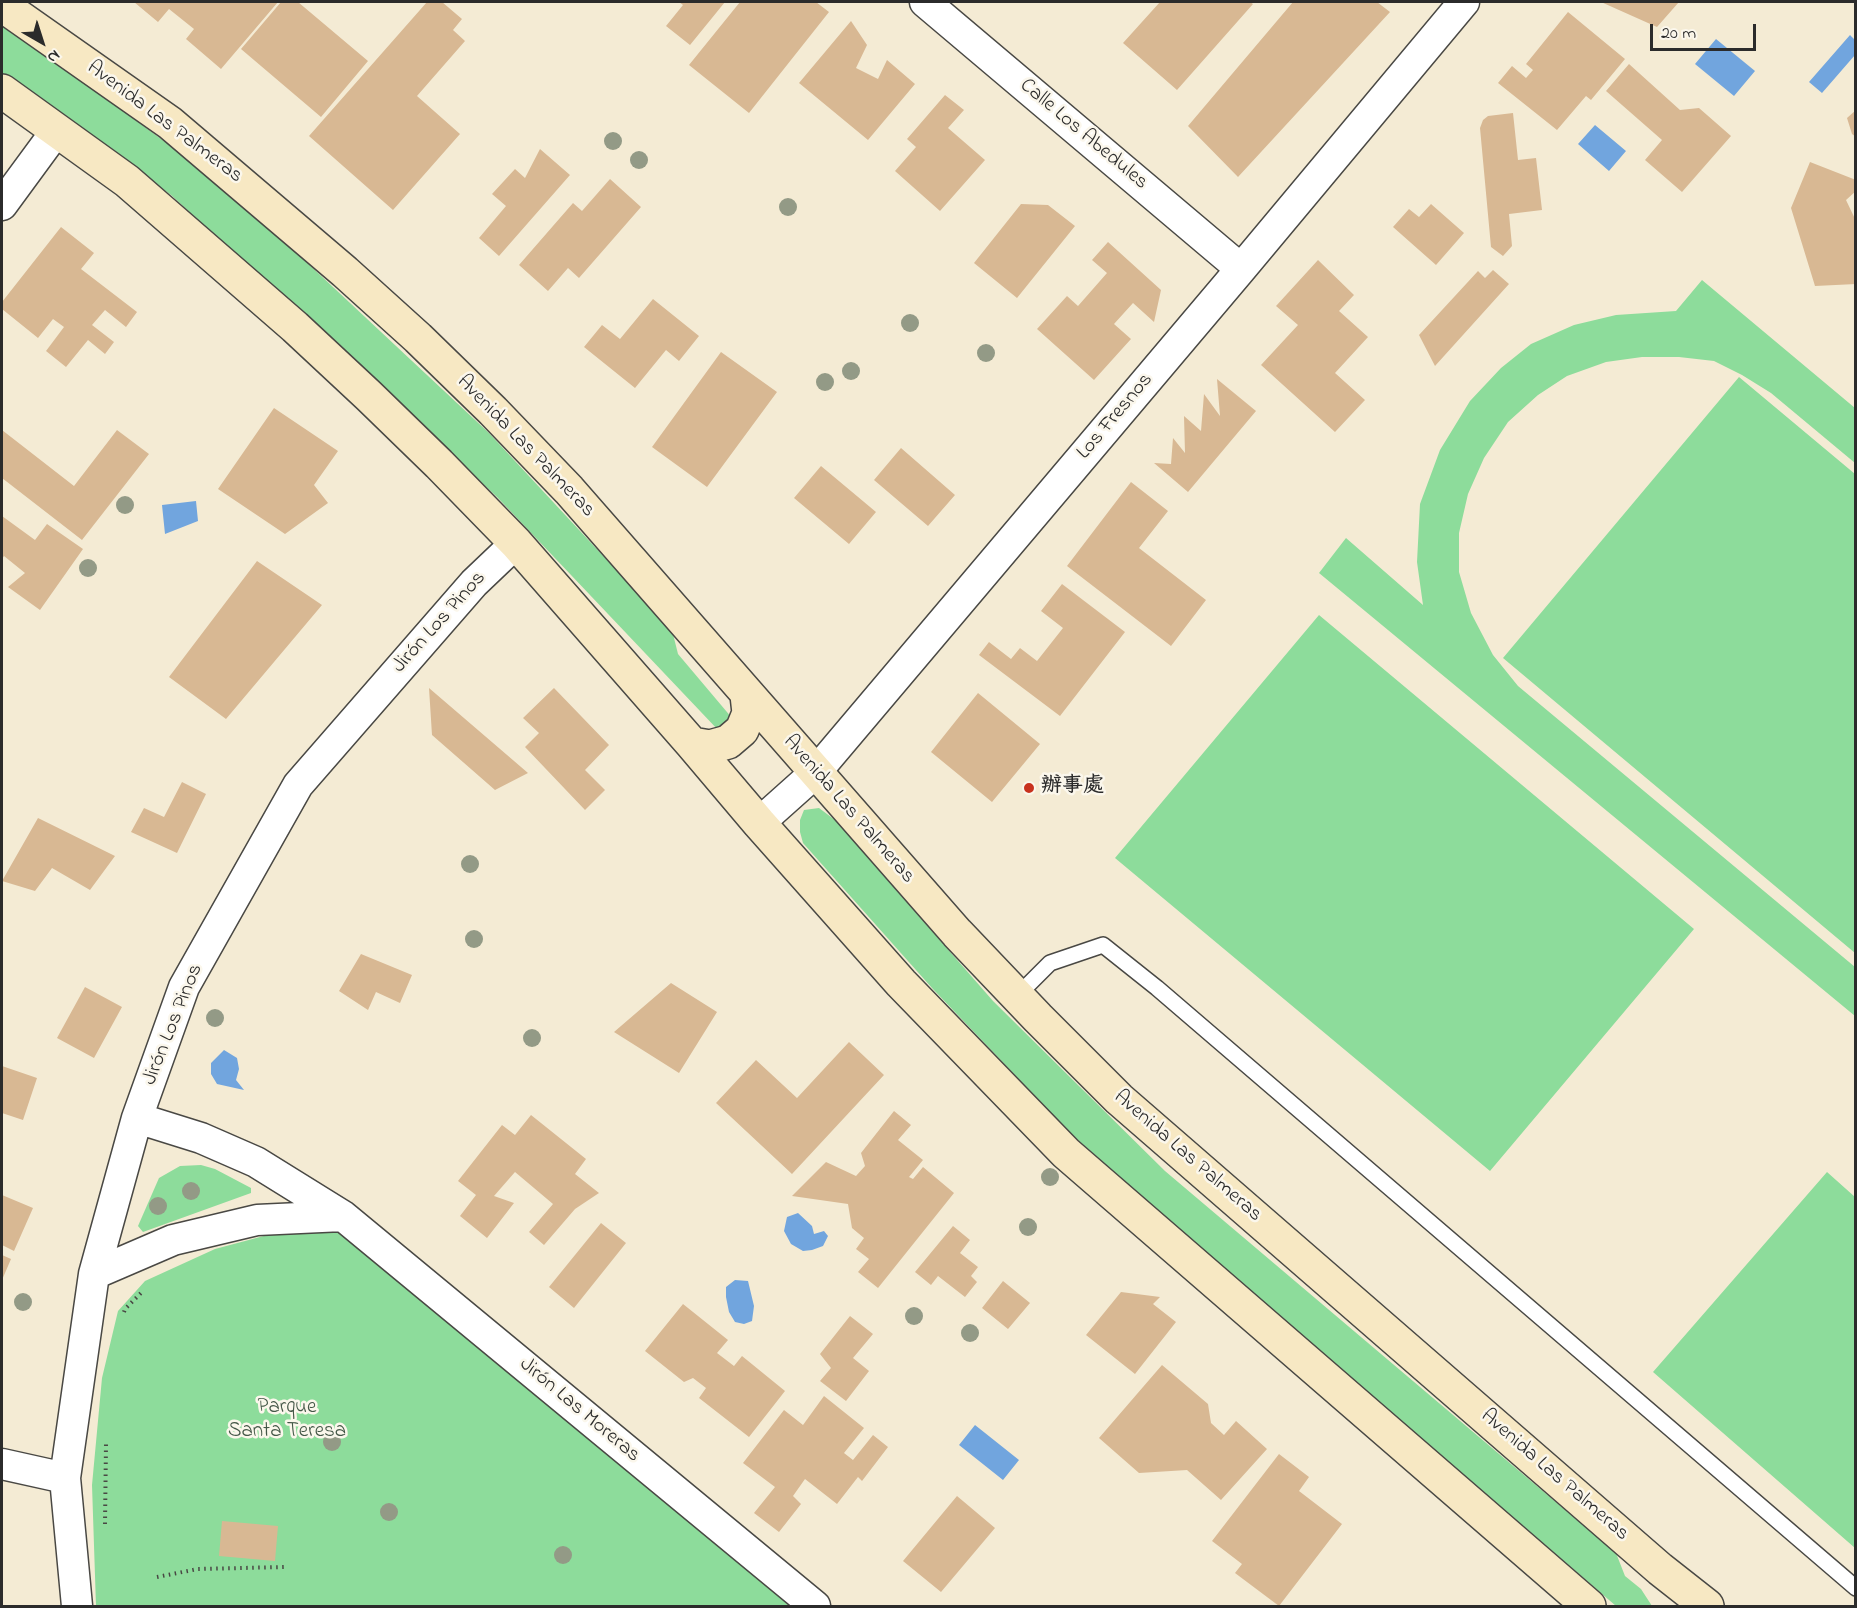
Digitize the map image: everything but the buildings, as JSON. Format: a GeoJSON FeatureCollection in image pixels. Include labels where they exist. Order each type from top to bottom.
{"type":"FeatureCollection","features":[{"type":"Feature","properties":{"kind":"main road","name":"Avenida Las Palmeras"},"geometry":{"type":"LineString","coordinates":[[2,5],[171,123],[402,323],[493,411],[569,490],[957,933],[1119,1099],[1660,1569],[1707,1606]]}},
{"type":"Feature","properties":{"kind":"main road"},"geometry":{"type":"LineString","coordinates":[[2,91],[127,181],[295,327],[431,456],[516,543],[900,983],[1066,1153],[1588,1606]]}},
{"type":"Feature","properties":{"kind":"main road"},"geometry":{"type":"LineString","coordinates":[[692,744],[710,747],[728,742],[742,730],[749,713],[747,695]]}},
{"type":"Feature","properties":{"kind":"main road"},"geometry":{"type":"LineString","coordinates":[[1660,1569],[1669,1586],[1670,1606]]}},
{"type":"Feature","properties":{"kind":"street","name":"Calle Los Abedules"},"geometry":{"type":"LineString","coordinates":[[925,2],[1241,269]]}},
{"type":"Feature","properties":{"kind":"street","name":"Los Fresnos"},"geometry":{"type":"LineString","coordinates":[[759,823],[815,773],[1464,2]]}},
{"type":"Feature","properties":{"kind":"street"},"geometry":{"type":"LineString","coordinates":[[2,205],[57,130]]}},
{"type":"Feature","properties":{"kind":"street","name":"Jirón Los Pinos"},"geometry":{"type":"LineString","coordinates":[[77,1606],[64,1478],[94,1274],[137,1118],[184,987],[298,784],[474,583],[516,543]]}},
{"type":"Feature","properties":{"kind":"street","name":"Jirón Las Moreras"},"geometry":{"type":"LineString","coordinates":[[137,1118],[201,1138],[256,1162],[343,1216],[815,1606]]}},
{"type":"Feature","properties":{"kind":"street"},"geometry":{"type":"LineString","coordinates":[[94,1274],[174,1240],[257,1220],[343,1216]]}},
{"type":"Feature","properties":{"kind":"street"},"geometry":{"type":"LineString","coordinates":[[2,1464],[64,1478]]}},
{"type":"Feature","properties":{"kind":"lane"},"geometry":{"type":"LineString","coordinates":[[1017,996],[1050,963],[1103,945],[1157,987],[1856,1588]]}},
{"type":"Feature","properties":{"kind":"path"},"geometry":{"type":"LineString","coordinates":[[123,1318],[125,1309],[145,1288]]}},
{"type":"Feature","properties":{"kind":"path"},"geometry":{"type":"LineString","coordinates":[[105,1528],[106,1434]]}},
{"type":"Feature","properties":{"kind":"path"},"geometry":{"type":"LineString","coordinates":[[157,1577],[198,1569],[285,1567]]}},
{"type":"Feature","properties":{"kind":"green space"},"geometry":{"type":"Polygon","coordinates":[[[2,22],[225,186],[489,433],[672,630],[678,654],[732,718],[719,731],[497,497],[171,195],[2,74],[2,22]]]}},
{"type":"Feature","properties":{"kind":"green space"},"geometry":{"type":"Polygon","coordinates":[[[1702,280],[1855,408],[1855,463],[1771,393],[1714,361],[1679,357],[1642,357],[1606,362],[1567,376],[1538,395],[1508,422],[1484,458],[1468,494],[1459,533],[1459,572],[1471,613],[1493,655],[1518,686],[1855,967],[1855,1016],[1319,573],[1346,538],[1423,605],[1417,562],[1420,504],[1440,450],[1470,401],[1501,368],[1531,344],[1574,325],[1616,315],[1676,311],[1702,280]]]}},
{"type":"Feature","properties":{"kind":"green space"},"geometry":{"type":"Polygon","coordinates":[[[1739,377],[1855,474],[1855,953],[1503,658],[1739,377]]]}},
{"type":"Feature","properties":{"kind":"green space"},"geometry":{"type":"Polygon","coordinates":[[[1319,615],[1694,929],[1490,1171],[1115,858],[1319,615]]]}},
{"type":"Feature","properties":{"kind":"green space"},"geometry":{"type":"Polygon","coordinates":[[[819,808],[835,820],[993,1001],[1165,1171],[1616,1553],[1625,1576],[1641,1589],[1652,1606],[1616,1606],[1071,1134],[932,988],[803,843],[800,820],[804,810],[819,808]]]}},
{"type":"Feature","properties":{"kind":"green space"},"geometry":{"type":"Polygon","coordinates":[[[201,1165],[215,1169],[251,1188],[251,1193],[143,1232],[138,1226],[159,1178],[180,1166],[201,1165]]]}},
{"type":"Feature","properties":{"kind":"green space"},"geometry":{"type":"Polygon","coordinates":[[[1827,1172],[1855,1197],[1855,1548],[1653,1372],[1827,1172]]]}},
{"type":"Feature","properties":{"kind":"green space","name":"Parque Santa Teresa"},"geometry":{"type":"Polygon","coordinates":[[[290,1229],[352,1232],[798,1606],[96,1606],[92,1485],[102,1378],[118,1311],[145,1281],[215,1249],[290,1229]]]}},
{"type":"Feature","properties":{"kind":"water"},"geometry":{"type":"Polygon","coordinates":[[[1850,35],[1855,40],[1855,55],[1822,93],[1809,82],[1850,35]]]}},
{"type":"Feature","properties":{"kind":"water"},"geometry":{"type":"Polygon","coordinates":[[[1716,39],[1755,71],[1734,96],[1695,64],[1716,39]]]}},
{"type":"Feature","properties":{"kind":"water"},"geometry":{"type":"Polygon","coordinates":[[[1595,125],[1626,151],[1609,171],[1578,144],[1595,125]]]}},
{"type":"Feature","properties":{"kind":"water"},"geometry":{"type":"Polygon","coordinates":[[[196,501],[198,521],[165,534],[162,505],[196,501]]]}},
{"type":"Feature","properties":{"kind":"water"},"geometry":{"type":"Polygon","coordinates":[[[224,1050],[237,1058],[239,1069],[236,1080],[244,1090],[217,1084],[211,1074],[211,1063],[224,1050]]]}},
{"type":"Feature","properties":{"kind":"water"},"geometry":{"type":"Polygon","coordinates":[[[798,1213],[812,1226],[814,1234],[824,1231],[828,1236],[823,1246],[803,1251],[791,1244],[784,1231],[787,1217],[798,1213]]]}},
{"type":"Feature","properties":{"kind":"water"},"geometry":{"type":"Polygon","coordinates":[[[735,1280],[748,1281],[754,1306],[752,1321],[744,1324],[735,1322],[729,1312],[726,1287],[735,1280]]]}},
{"type":"Feature","properties":{"kind":"water"},"geometry":{"type":"Polygon","coordinates":[[[975,1425],[1019,1460],[1003,1480],[959,1445],[975,1425]]]}},
{"type":"Feature","properties":{"kind":"place","name":"辦事處"},"geometry":{"type":"Point","coordinates":[1029,788]}}]}
